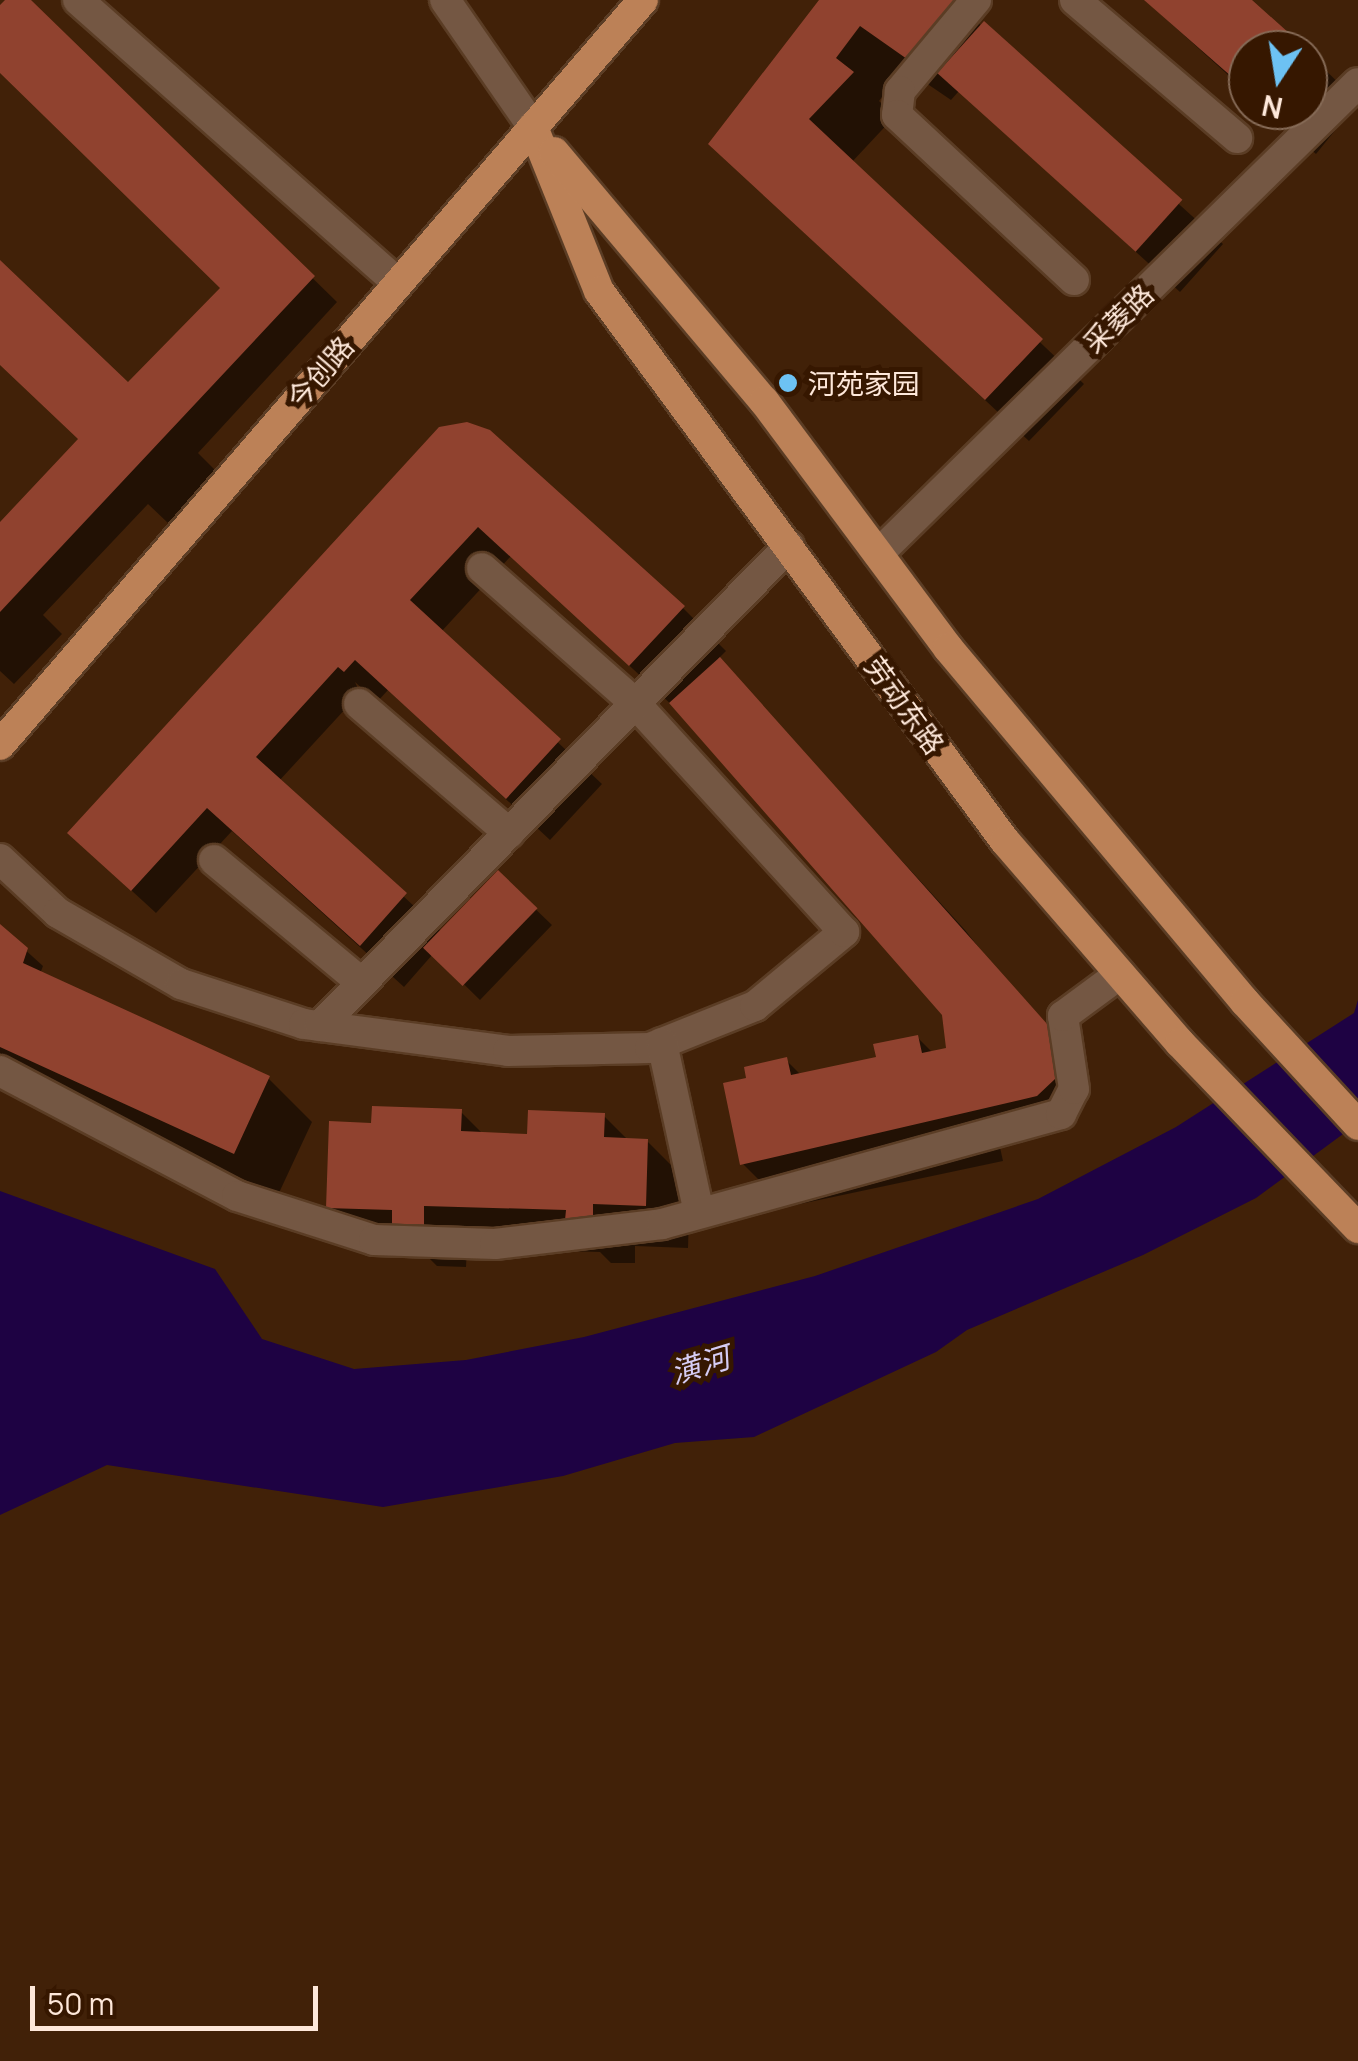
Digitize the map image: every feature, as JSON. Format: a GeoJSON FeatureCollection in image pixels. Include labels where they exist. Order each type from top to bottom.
{"type":"FeatureCollection","features":[{"type":"Feature","properties":{"kind":"main road","name":"今创路"},"geometry":{"type":"LineString","coordinates":[[0,746],[642,0]]}},
{"type":"Feature","properties":{"kind":"main road","name":"劳动东路"},"geometry":{"type":"LineString","coordinates":[[533,126],[599,291],[1005,841],[1180,1043],[1358,1228]]}},
{"type":"Feature","properties":{"kind":"main road","name":"劳动东路"},"geometry":{"type":"LineString","coordinates":[[533,126],[764,401],[948,648],[1244,1002],[1358,1125]]}},
{"type":"Feature","properties":{"kind":"street"},"geometry":{"type":"LineString","coordinates":[[78,0],[398,282]]}},
{"type":"Feature","properties":{"kind":"street","name":"劳动东路"},"geometry":{"type":"LineString","coordinates":[[445,0],[533,126]]}},
{"type":"Feature","properties":{"kind":"street"},"geometry":{"type":"LineString","coordinates":[[976,0],[900,91],[897,116],[1074,280]]}},
{"type":"Feature","properties":{"kind":"street"},"geometry":{"type":"LineString","coordinates":[[1075,0],[1237,138]]}},
{"type":"Feature","properties":{"kind":"street","name":"采菱路"},"geometry":{"type":"LineString","coordinates":[[878,554],[1358,82]]}},
{"type":"Feature","properties":{"kind":"street"},"geometry":{"type":"LineString","coordinates":[[320,1026],[788,546]]}},
{"type":"Feature","properties":{"kind":"street"},"geometry":{"type":"LineString","coordinates":[[0,859],[58,913],[181,984],[320,1026],[508,1051],[662,1043],[755,1006],[844,932],[635,703],[482,568]]}},
{"type":"Feature","properties":{"kind":"street"},"geometry":{"type":"LineString","coordinates":[[359,704],[509,833]]}},
{"type":"Feature","properties":{"kind":"street"},"geometry":{"type":"LineString","coordinates":[[214,860],[362,983]]}},
{"type":"Feature","properties":{"kind":"street"},"geometry":{"type":"LineString","coordinates":[[0,1071],[238,1196],[374,1240],[495,1244],[699,1213],[1061,1114],[1074,1089],[1063,1016],[1120,974]]}},
{"type":"Feature","properties":{"kind":"street"},"geometry":{"type":"LineString","coordinates":[[662,1043],[699,1213]]}},
{"type":"Feature","properties":{"kind":"water","name":"潢河"},"geometry":{"type":"Polygon","coordinates":[[[1358,1000],[1358,1123],[1256,1198],[1143,1255],[967,1330],[936,1352],[754,1437],[675,1443],[563,1476],[383,1507],[107,1465],[0,1515],[0,1191],[215,1269],[262,1339],[354,1369],[466,1360],[584,1337],[815,1276],[1038,1199],[1176,1127],[1354,1013],[1358,1000]]]}},
{"type":"Feature","properties":{"kind":"building"},"geometry":{"type":"Polygon","coordinates":[[[5,0],[31,0],[315,276],[0,612],[0,522],[78,439],[0,365],[0,260],[128,382],[220,288],[0,73],[0,5],[5,0]]]}},
{"type":"Feature","properties":{"kind":"building"},"geometry":{"type":"Polygon","coordinates":[[[819,0],[957,0],[907,59],[860,26],[836,58],[854,72],[809,119],[1043,339],[985,400],[708,144],[819,0]]]}},
{"type":"Feature","properties":{"kind":"building"},"geometry":{"type":"Polygon","coordinates":[[[1144,0],[1252,0],[1286,30],[1228,30],[1228,74],[1144,0]]]}},
{"type":"Feature","properties":{"kind":"building"},"geometry":{"type":"Polygon","coordinates":[[[984,21],[1182,200],[1136,252],[937,73],[984,21]]]}},
{"type":"Feature","properties":{"kind":"building"},"geometry":{"type":"Polygon","coordinates":[[[467,422],[490,430],[685,606],[629,666],[478,527],[410,600],[561,739],[506,799],[355,660],[344,672],[338,667],[256,757],[407,893],[360,946],[207,808],[131,891],[67,833],[439,427],[467,422]]]}},
{"type":"Feature","properties":{"kind":"building"},"geometry":{"type":"Polygon","coordinates":[[[720,657],[1056,1034],[1055,1079],[1037,1096],[740,1165],[723,1083],[746,1078],[744,1067],[787,1057],[791,1075],[876,1057],[873,1044],[918,1035],[922,1053],[946,1048],[942,1015],[669,703],[720,657]]]}},
{"type":"Feature","properties":{"kind":"building"},"geometry":{"type":"Polygon","coordinates":[[[498,870],[538,908],[463,986],[423,948],[498,870]]]}},
{"type":"Feature","properties":{"kind":"building"},"geometry":{"type":"Polygon","coordinates":[[[0,924],[28,948],[23,963],[270,1076],[234,1154],[0,1047],[0,924]]]}},
{"type":"Feature","properties":{"kind":"building"},"geometry":{"type":"Polygon","coordinates":[[[372,1106],[462,1109],[461,1131],[527,1134],[528,1110],[605,1113],[604,1137],[648,1139],[646,1206],[593,1204],[593,1221],[565,1220],[566,1210],[424,1206],[424,1225],[392,1224],[392,1210],[326,1208],[329,1121],[371,1123],[372,1106]]]}},
{"type":"Feature","properties":{"kind":"place","name":"河苑家园"},"geometry":{"type":"Point","coordinates":[788,383]}}]}
